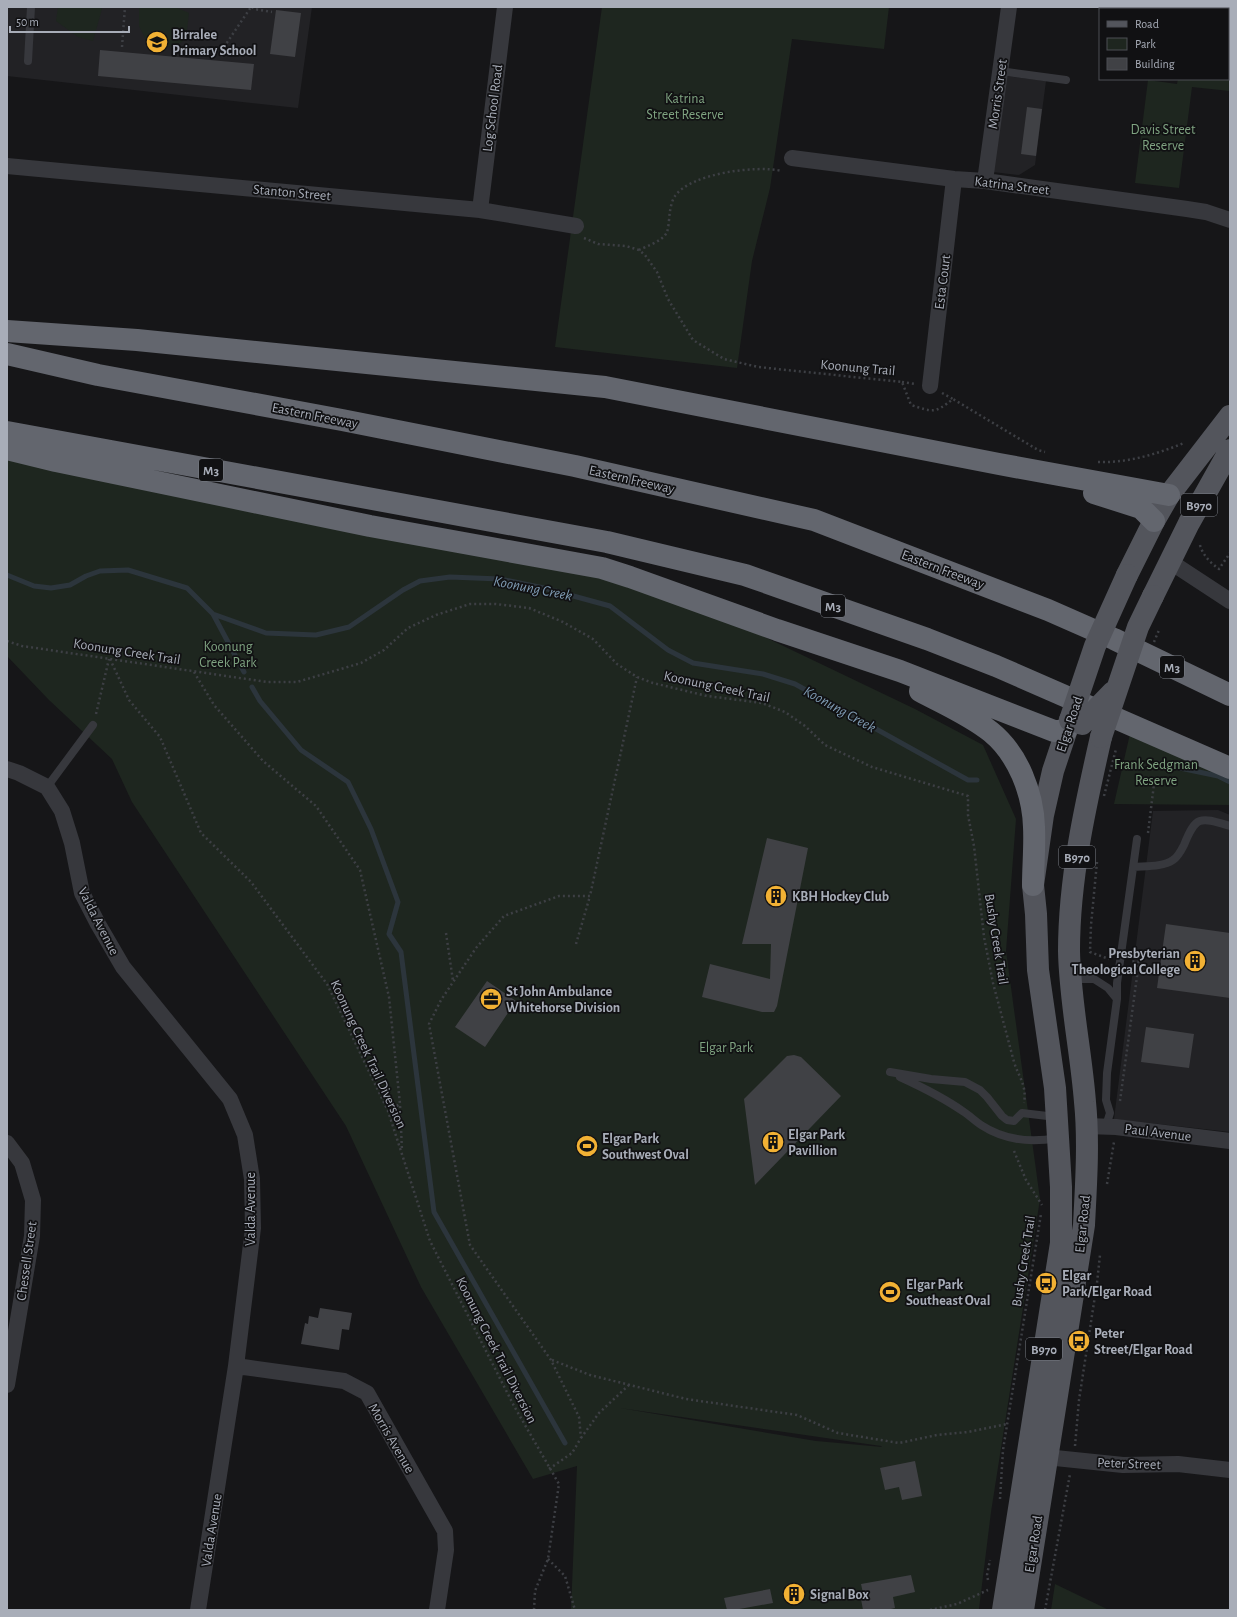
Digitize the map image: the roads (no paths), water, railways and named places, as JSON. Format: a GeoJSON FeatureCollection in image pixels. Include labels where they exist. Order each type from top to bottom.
{"type":"FeatureCollection","features":[{"type":"Feature","properties":{"kind":"highway"},"geometry":{"type":"LineString","coordinates":[[7,331],[137,340],[605,387],[999,464],[1169,495]]}},
{"type":"Feature","properties":{"kind":"highway","name":"Eastern Freeway"},"geometry":{"type":"LineString","coordinates":[[7,354],[98,375],[334,418],[575,466],[814,520],[1048,610],[1114,639],[1230,695]]}},
{"type":"Feature","properties":{"kind":"highway","name":"M3"},"geometry":{"type":"LineString","coordinates":[[7,432],[607,542],[745,574],[927,639],[996,666],[1230,768]]}},
{"type":"Feature","properties":{"kind":"highway"},"geometry":{"type":"LineString","coordinates":[[7,449],[56,461],[370,526],[602,568],[900,671],[1054,731],[1073,725]]}},
{"type":"Feature","properties":{"kind":"highway"},"geometry":{"type":"LineString","coordinates":[[999,464],[1131,504],[1145,510],[1154,521]]}},
{"type":"Feature","properties":{"kind":"highway"},"geometry":{"type":"LineString","coordinates":[[862,659],[977,722],[992,732],[1005,744],[1022,776],[1032,809],[1034,827],[1032,885]]}},
{"type":"Feature","properties":{"kind":"main road","name":"Elgar Road"},"geometry":{"type":"LineString","coordinates":[[1023,1610],[1061,1243],[1061,1187],[1053,1069],[1038,970],[1036,914],[1032,885],[1043,815],[1054,771],[1073,725],[1096,646],[1127,575],[1169,495],[1230,416]]}},
{"type":"Feature","properties":{"kind":"main road","name":"Elgar Road"},"geometry":{"type":"LineString","coordinates":[[998,1601],[1038,1456],[1105,1123],[1085,1103],[1070,979],[1069,950],[1075,868],[1087,797],[1101,737],[1138,627],[1169,561],[1230,450]]}},
{"type":"Feature","properties":{"kind":"main road"},"geometry":{"type":"LineString","coordinates":[[1154,521],[1169,561]]}},
{"type":"Feature","properties":{"kind":"main road"},"geometry":{"type":"LineString","coordinates":[[1073,725],[1116,690]]}},
{"type":"Feature","properties":{"kind":"main road","name":"Elgar Road"},"geometry":{"type":"LineString","coordinates":[[1053,1069],[1059,1036],[1056,999],[1058,992],[1070,979]]}},
{"type":"Feature","properties":{"kind":"main road"},"geometry":{"type":"LineString","coordinates":[[1056,1127],[1105,1123]]}},
{"type":"Feature","properties":{"kind":"street","name":"Log School Road"},"geometry":{"type":"LineString","coordinates":[[480,210],[505,7]]}},
{"type":"Feature","properties":{"kind":"street","name":"Morris Street"},"geometry":{"type":"LineString","coordinates":[[985,181],[1009,7]]}},
{"type":"Feature","properties":{"kind":"street","name":"Katrina Street"},"geometry":{"type":"LineString","coordinates":[[792,158],[954,179],[985,181],[1194,210],[1206,212],[1230,220]]}},
{"type":"Feature","properties":{"kind":"street","name":"Stanton Street"},"geometry":{"type":"LineString","coordinates":[[7,166],[480,210],[576,226]]}},
{"type":"Feature","properties":{"kind":"street","name":"Esta Court"},"geometry":{"type":"LineString","coordinates":[[930,386],[954,179]]}},
{"type":"Feature","properties":{"kind":"street"},"geometry":{"type":"LineString","coordinates":[[1169,561],[1230,601]]}},
{"type":"Feature","properties":{"kind":"street","name":"Valda Avenue"},"geometry":{"type":"LineString","coordinates":[[7,769],[20,773],[46,787],[62,811],[72,843],[82,893],[98,924],[123,967],[230,1099],[245,1135],[252,1179],[253,1228],[236,1366],[198,1610]]}},
{"type":"Feature","properties":{"kind":"street","name":"Paul Avenue"},"geometry":{"type":"LineString","coordinates":[[1105,1123],[1230,1141]]}},
{"type":"Feature","properties":{"kind":"street","name":"Chessell Street"},"geometry":{"type":"LineString","coordinates":[[7,1143],[22,1163],[33,1200],[32,1236],[7,1385]]}},
{"type":"Feature","properties":{"kind":"street","name":"Morris Avenue"},"geometry":{"type":"LineString","coordinates":[[236,1366],[344,1381],[367,1393],[445,1532],[446,1550],[437,1610]]}},
{"type":"Feature","properties":{"kind":"street","name":"Peter Street"},"geometry":{"type":"LineString","coordinates":[[1038,1456],[1123,1465],[1178,1464],[1230,1470]]}},
{"type":"Feature","properties":{"kind":"lane"},"geometry":{"type":"LineString","coordinates":[[28,61],[31,7]]}},
{"type":"Feature","properties":{"kind":"lane"},"geometry":{"type":"LineString","coordinates":[[1000,70],[1066,80]]}},
{"type":"Feature","properties":{"kind":"lane"},"geometry":{"type":"LineString","coordinates":[[46,787],[93,725]]}},
{"type":"Feature","properties":{"kind":"lane"},"geometry":{"type":"LineString","coordinates":[[1134,868],[1163,865],[1172,861],[1182,850],[1191,828],[1195,823],[1201,820],[1211,820],[1230,826]]}},
{"type":"Feature","properties":{"kind":"lane"},"geometry":{"type":"LineString","coordinates":[[1105,1123],[1107,1106],[1106,1089],[1117,999],[1117,983],[1137,839]]}},
{"type":"Feature","properties":{"kind":"lane"},"geometry":{"type":"LineString","coordinates":[[1070,979],[1094,979],[1108,988],[1117,999]]}},
{"type":"Feature","properties":{"kind":"lane"},"geometry":{"type":"LineString","coordinates":[[890,1072],[931,1079],[965,1082],[980,1090],[1007,1120],[1014,1121],[1022,1113],[1056,1127],[1036,1141],[1018,1140],[1004,1137],[981,1125],[965,1112],[945,1100],[890,1072]]}},
{"type":"Feature","properties":{"kind":"waterway","name":"Koonung Creek"},"geometry":{"type":"LineString","coordinates":[[7,575],[34,586],[51,588],[70,585],[86,576],[100,571],[128,570],[187,588],[213,614],[266,633],[316,635],[349,627],[403,590],[420,581],[450,577],[500,579],[544,588],[610,606],[668,650],[693,663],[763,674],[795,684],[968,780],[977,780]]}},
{"type":"Feature","properties":{"kind":"waterway"},"geometry":{"type":"LineString","coordinates":[[213,614],[244,672]]}},
{"type":"Feature","properties":{"kind":"waterway"},"geometry":{"type":"LineString","coordinates":[[252,687],[260,701],[301,750],[348,782],[371,829],[398,902],[389,934],[401,952],[434,1212],[565,1443]]}},
{"type":"Feature","properties":{"kind":"waterway","name":"Koonung Creek"},"geometry":{"type":"LineString","coordinates":[[1156,763],[1218,776],[1230,782]]}},
{"type":"Feature","properties":{"kind":"place","name":"Birralee Primary School"},"geometry":{"type":"Point","coordinates":[157,42]}},
{"type":"Feature","properties":{"kind":"place","name":"KBH Hockey Club"},"geometry":{"type":"Point","coordinates":[776,896]}},
{"type":"Feature","properties":{"kind":"place","name":"Presbyterian Theological College"},"geometry":{"type":"Point","coordinates":[1195,961]}},
{"type":"Feature","properties":{"kind":"place","name":"St John Ambulance Whitehorse Division"},"geometry":{"type":"Point","coordinates":[491,999]}},
{"type":"Feature","properties":{"kind":"place","name":"Elgar Park Pavillion"},"geometry":{"type":"Point","coordinates":[773,1142]}},
{"type":"Feature","properties":{"kind":"place","name":"Elgar Park Southwest Oval"},"geometry":{"type":"Point","coordinates":[587,1146]}},
{"type":"Feature","properties":{"kind":"place","name":"Elgar Park/Elgar Road"},"geometry":{"type":"Point","coordinates":[1046,1283]}},
{"type":"Feature","properties":{"kind":"place","name":"Elgar Park Southeast Oval"},"geometry":{"type":"Point","coordinates":[890,1292]}},
{"type":"Feature","properties":{"kind":"place","name":"Peter Street/Elgar Road"},"geometry":{"type":"Point","coordinates":[1079,1341]}},
{"type":"Feature","properties":{"kind":"place","name":"Signal Box"},"geometry":{"type":"Point","coordinates":[794,1594]}},
{"type":"Feature","properties":{"kind":"park label","name":"Katrina Street Reserve"},"geometry":{"type":"Point","coordinates":[685,106]}},
{"type":"Feature","properties":{"kind":"park label","name":"Davis Street Reserve"},"geometry":{"type":"Point","coordinates":[1163,138]}},
{"type":"Feature","properties":{"kind":"park label","name":"Koonung Creek Park"},"geometry":{"type":"Point","coordinates":[228,654]}},
{"type":"Feature","properties":{"kind":"park label","name":"Frank Sedgman Reserve"},"geometry":{"type":"Point","coordinates":[1156,772]}},
{"type":"Feature","properties":{"kind":"park label","name":"Elgar Park"},"geometry":{"type":"Point","coordinates":[726,1047]}}]}
